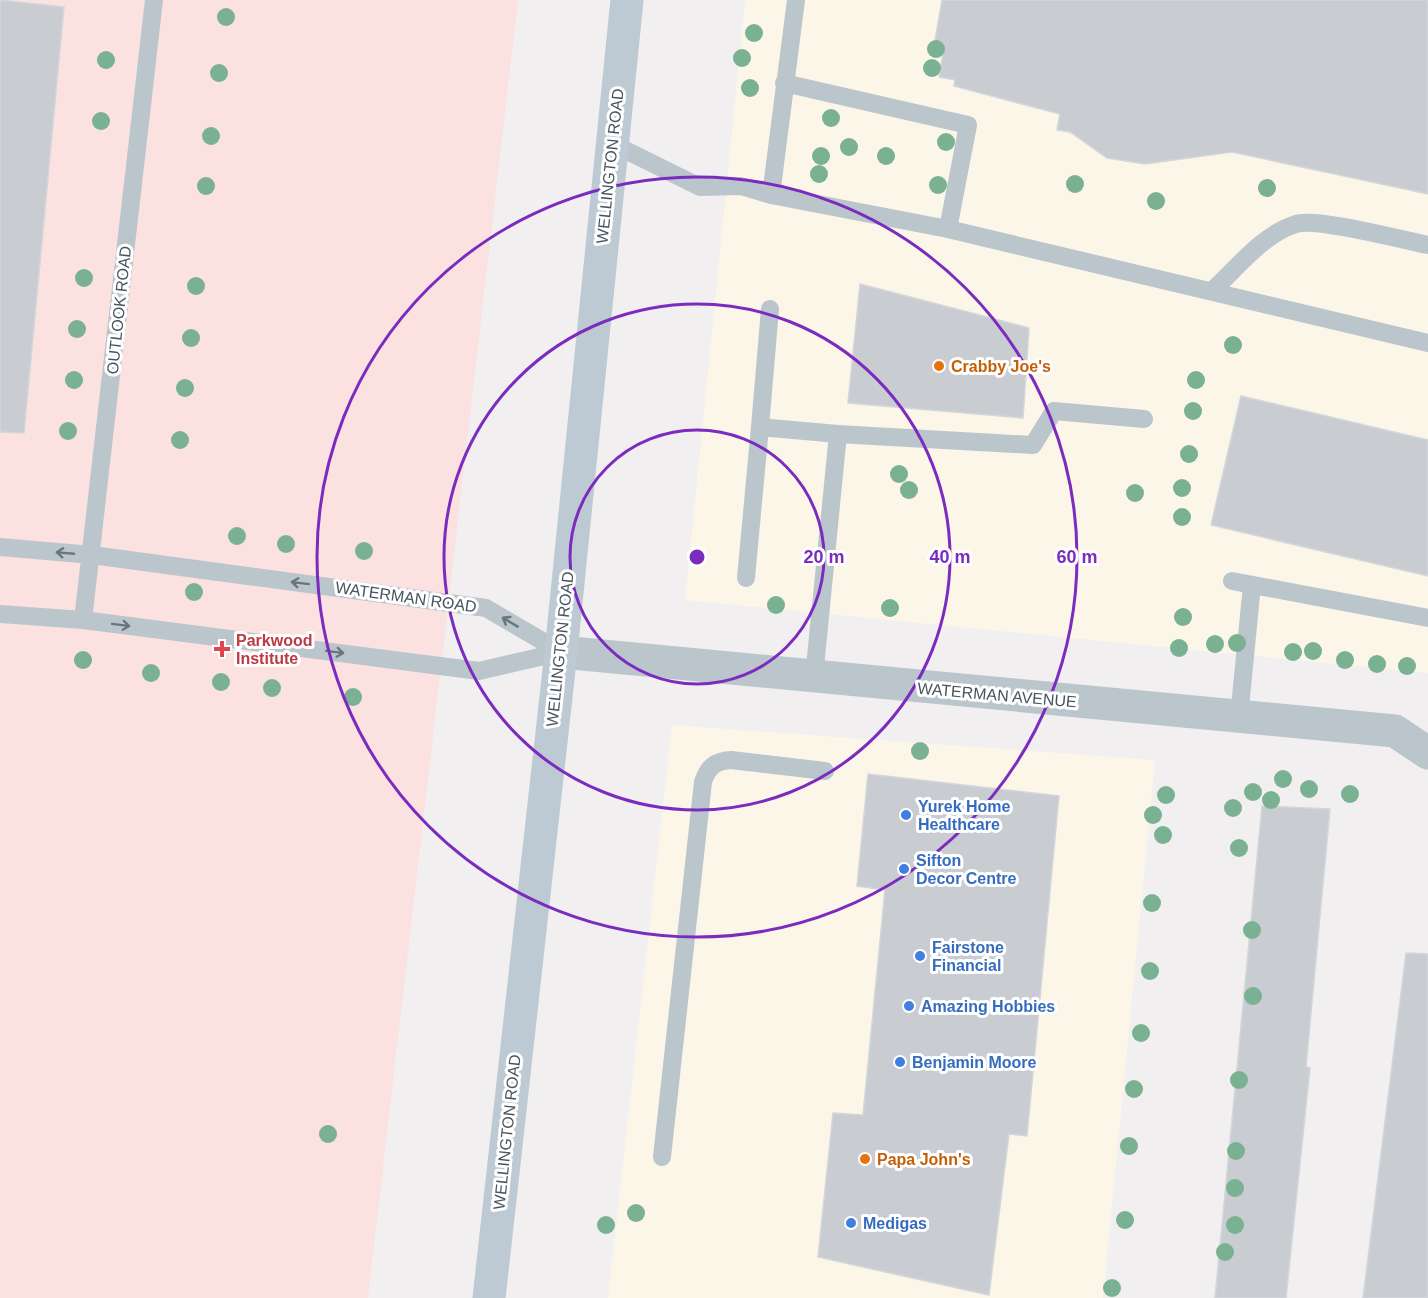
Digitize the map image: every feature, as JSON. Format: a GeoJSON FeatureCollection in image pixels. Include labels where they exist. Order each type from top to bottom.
{"type":"FeatureCollection","features":[{"type":"Feature","properties":{"kind":"main road","name":"WELLINGTON ROAD"},"geometry":{"type":"LineString","coordinates":[[489,1298],[561,652],[627,0]]}},
{"type":"Feature","properties":{"kind":"street","name":"WATERMAN AVENUE"},"geometry":{"type":"LineString","coordinates":[[561,652],[1395,732],[1428,753]]}},
{"type":"Feature","properties":{"kind":"lane","name":"OUTLOOK ROAD"},"geometry":{"type":"LineString","coordinates":[[83,620],[154,0]]}},
{"type":"Feature","properties":{"kind":"lane"},"geometry":{"type":"LineString","coordinates":[[771,195],[796,0]]}},
{"type":"Feature","properties":{"kind":"lane"},"geometry":{"type":"LineString","coordinates":[[784,83],[968,125],[948,229]]}},
{"type":"Feature","properties":{"kind":"lane"},"geometry":{"type":"LineString","coordinates":[[613,144],[700,187],[741,186],[771,195],[948,229],[1213,290],[1428,343]]}},
{"type":"Feature","properties":{"kind":"lane"},"geometry":{"type":"LineString","coordinates":[[1213,290],[1273,235],[1298,223],[1332,225],[1428,245]]}},
{"type":"Feature","properties":{"kind":"lane"},"geometry":{"type":"LineString","coordinates":[[746,578],[770,309]]}},
{"type":"Feature","properties":{"kind":"lane"},"geometry":{"type":"LineString","coordinates":[[760,427],[838,434],[1033,445],[1054,411],[1144,419]]}},
{"type":"Feature","properties":{"kind":"lane"},"geometry":{"type":"LineString","coordinates":[[814,677],[838,434]]}},
{"type":"Feature","properties":{"kind":"lane","name":"WATERMAN ROAD"},"geometry":{"type":"LineString","coordinates":[[0,547],[92,555],[486,608],[561,652]]}},
{"type":"Feature","properties":{"kind":"lane"},"geometry":{"type":"LineString","coordinates":[[1232,581],[1428,618]]}},
{"type":"Feature","properties":{"kind":"lane"},"geometry":{"type":"LineString","coordinates":[[1239,717],[1252,585]]}},
{"type":"Feature","properties":{"kind":"lane"},"geometry":{"type":"LineString","coordinates":[[0,614],[83,620],[479,671],[561,652]]}},
{"type":"Feature","properties":{"kind":"lane"},"geometry":{"type":"LineString","coordinates":[[662,1157],[703,782],[706,772],[721,761],[731,760],[825,771]]}},
{"type":"Feature","properties":{"kind":"shaded area","name":"Parkwood Institute"},"geometry":{"type":"Polygon","coordinates":[[[0,0],[518,0],[368,1298],[0,1298],[0,0]]]}},
{"type":"Feature","properties":{"kind":"shaded area"},"geometry":{"type":"Polygon","coordinates":[[[745,0],[1428,0],[1428,673],[685,600],[745,0]]]}},
{"type":"Feature","properties":{"kind":"shaded area"},"geometry":{"type":"Polygon","coordinates":[[[672,725],[1155,760],[1103,1298],[608,1298],[672,725]]]}},
{"type":"Feature","properties":{"kind":"building"},"geometry":{"type":"Polygon","coordinates":[[[0,0],[64,7],[24,433],[0,432],[0,0]]]}},
{"type":"Feature","properties":{"kind":"building"},"geometry":{"type":"Polygon","coordinates":[[[942,0],[1428,0],[1428,194],[1232,152],[1145,164],[1107,158],[1070,132],[1057,130],[1060,114],[954,86],[955,80],[939,77],[944,47],[934,46],[942,0]]]}},
{"type":"Feature","properties":{"kind":"building","name":"Crabby Joe's"},"geometry":{"type":"Polygon","coordinates":[[[860,284],[1029,328],[1023,418],[848,403],[860,284]]]}},
{"type":"Feature","properties":{"kind":"building"},"geometry":{"type":"Polygon","coordinates":[[[1241,396],[1428,440],[1428,576],[1211,525],[1241,396]]]}},
{"type":"Feature","properties":{"kind":"building"},"geometry":{"type":"Polygon","coordinates":[[[868,774],[1059,796],[1027,1136],[1009,1134],[989,1295],[818,1257],[833,1113],[863,1115],[885,890],[857,886],[868,774]]]}},
{"type":"Feature","properties":{"kind":"building"},"geometry":{"type":"Polygon","coordinates":[[[1262,806],[1330,809],[1306,1067],[1310,1068],[1286,1298],[1215,1298],[1262,806]]]}},
{"type":"Feature","properties":{"kind":"building"},"geometry":{"type":"Polygon","coordinates":[[[1406,953],[1428,954],[1428,1298],[1363,1298],[1406,953]]]}},
{"type":"Feature","properties":{"kind":"place","name":"Crabby Joe's"},"geometry":{"type":"Point","coordinates":[939,366]}},
{"type":"Feature","properties":{"kind":"place","name":"Parkwood Institute"},"geometry":{"type":"Point","coordinates":[222,649]}},
{"type":"Feature","properties":{"kind":"place","name":"Yurek Home Healthcare"},"geometry":{"type":"Point","coordinates":[906,815]}},
{"type":"Feature","properties":{"kind":"place","name":"Sifton Decor Centre"},"geometry":{"type":"Point","coordinates":[904,869]}},
{"type":"Feature","properties":{"kind":"place","name":"Fairstone Financial"},"geometry":{"type":"Point","coordinates":[920,956]}},
{"type":"Feature","properties":{"kind":"place","name":"Amazing Hobbies"},"geometry":{"type":"Point","coordinates":[909,1006]}},
{"type":"Feature","properties":{"kind":"place","name":"Benjamin Moore"},"geometry":{"type":"Point","coordinates":[900,1062]}},
{"type":"Feature","properties":{"kind":"place","name":"Papa John's"},"geometry":{"type":"Point","coordinates":[865,1159]}},
{"type":"Feature","properties":{"kind":"place","name":"Medigas"},"geometry":{"type":"Point","coordinates":[851,1223]}}]}
